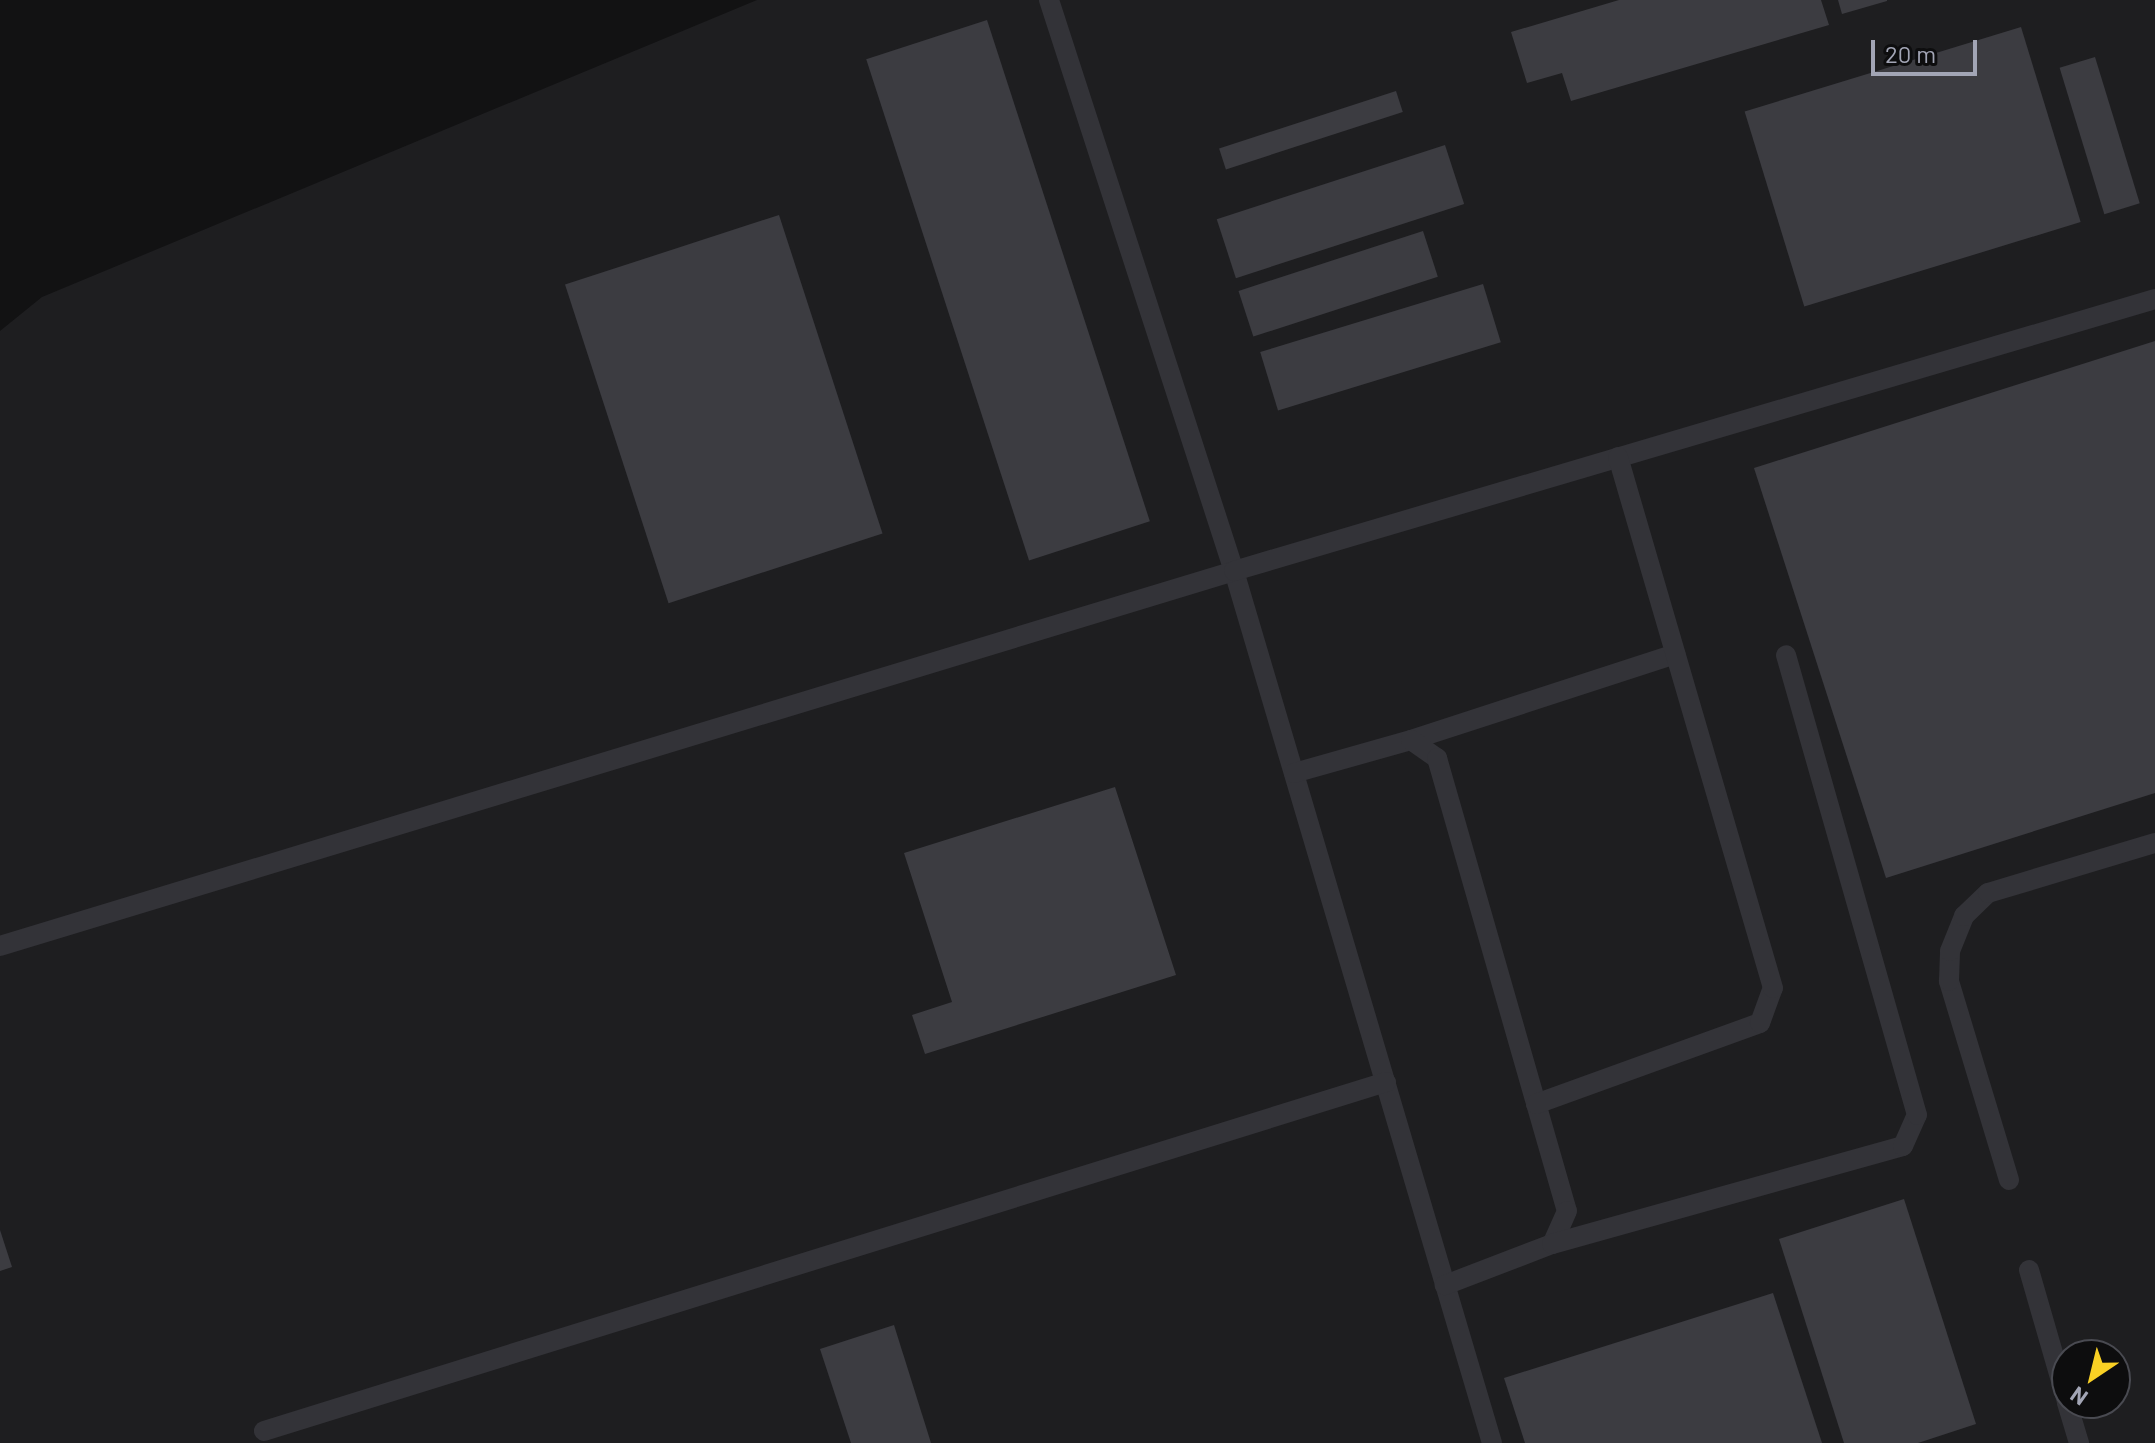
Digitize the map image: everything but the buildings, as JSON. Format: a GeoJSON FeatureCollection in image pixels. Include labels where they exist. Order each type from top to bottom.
{"type":"FeatureCollection","features":[{"type":"Feature","properties":{"kind":"lane"},"geometry":{"type":"LineString","coordinates":[[1049,0],[1234,571],[1492,1443]]}},
{"type":"Feature","properties":{"kind":"lane"},"geometry":{"type":"LineString","coordinates":[[0,946],[1234,571],[2155,299]]}},
{"type":"Feature","properties":{"kind":"lane"},"geometry":{"type":"LineString","coordinates":[[1536,1104],[1760,1023],[1773,988],[1618,457]]}},
{"type":"Feature","properties":{"kind":"lane"},"geometry":{"type":"LineString","coordinates":[[1294,773],[1411,740],[1675,654]]}},
{"type":"Feature","properties":{"kind":"lane"},"geometry":{"type":"LineString","coordinates":[[1445,1285],[1552,1244],[1903,1146],[1917,1115],[1786,655]]}},
{"type":"Feature","properties":{"kind":"lane"},"geometry":{"type":"LineString","coordinates":[[1411,740],[1437,758],[1567,1211],[1552,1244]]}},
{"type":"Feature","properties":{"kind":"lane"},"geometry":{"type":"LineString","coordinates":[[2009,1180],[1949,981],[1950,951],[1964,916],[1988,893],[2155,843]]}},
{"type":"Feature","properties":{"kind":"lane"},"geometry":{"type":"LineString","coordinates":[[264,1431],[1386,1082]]}},
{"type":"Feature","properties":{"kind":"lane"},"geometry":{"type":"LineString","coordinates":[[2029,1270],[2051,1346]]}},
{"type":"Feature","properties":{"kind":"lane"},"geometry":{"type":"LineString","coordinates":[[2072,1419],[2079,1443]]}},
{"type":"Feature","properties":{"kind":"shaded area"},"geometry":{"type":"Polygon","coordinates":[[[757,0],[2155,0],[2155,1443],[0,1443],[0,331],[42,297],[757,0]]]}}]}
